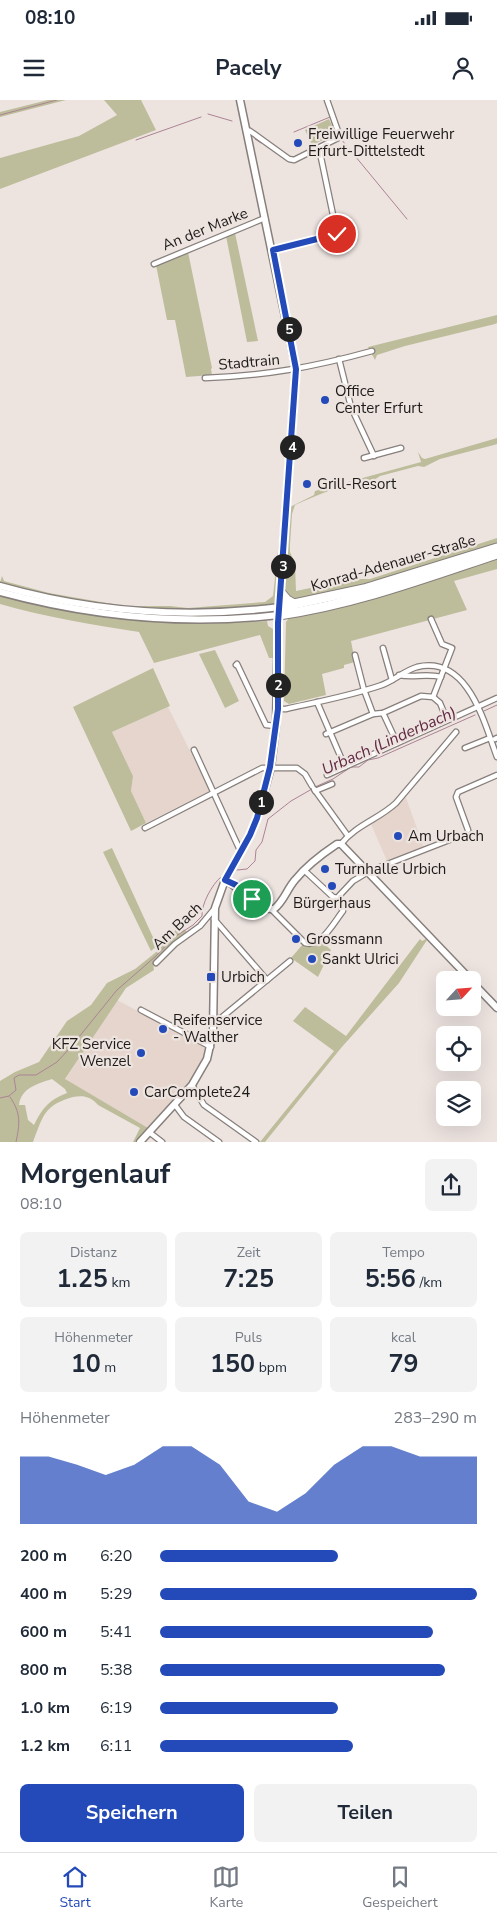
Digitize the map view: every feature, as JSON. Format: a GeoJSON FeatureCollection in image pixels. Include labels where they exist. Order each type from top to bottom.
{"type":"FeatureCollection","features":[{"type":"Feature","properties":{"kind":"highway","name":"Konrad-Adenauer-Straße"},"geometry":{"type":"LineString","coordinates":[[280,611],[294,604],[384,584],[497,548]]}},
{"type":"Feature","properties":{"kind":"highway","name":"Konrad-Adenauer-Straße"},"geometry":{"type":"LineString","coordinates":[[280,611],[324,607],[364,597],[497,554]]}},
{"type":"Feature","properties":{"kind":"highway"},"geometry":{"type":"LineString","coordinates":[[281,593],[294,604]]}},
{"type":"Feature","properties":{"kind":"street"},"geometry":{"type":"LineString","coordinates":[[140,1142],[192,1085],[207,1059],[214,1019],[214,908],[225,880],[257,818],[270,767],[278,709],[278,629],[296,369],[273,250],[240,100]]}},
{"type":"Feature","properties":{"kind":"street"},"geometry":{"type":"LineString","coordinates":[[246,130],[292,161],[340,137],[326,100]]}},
{"type":"Feature","properties":{"kind":"street"},"geometry":{"type":"LineString","coordinates":[[273,250],[337,234],[319,148]]}},
{"type":"Feature","properties":{"kind":"street","name":"An der Marke"},"geometry":{"type":"LineString","coordinates":[[154,264],[265,218]]}},
{"type":"Feature","properties":{"kind":"street","name":"Stadtrain"},"geometry":{"type":"LineString","coordinates":[[204,378],[263,375],[372,351]]}},
{"type":"Feature","properties":{"kind":"street"},"geometry":{"type":"LineString","coordinates":[[339,359],[351,407],[374,456]]}},
{"type":"Feature","properties":{"kind":"street"},"geometry":{"type":"LineString","coordinates":[[364,458],[401,448]]}},
{"type":"Feature","properties":{"kind":"street","name":"Konrad-Adenauer-Straße"},"geometry":{"type":"LineString","coordinates":[[0,586],[70,603],[149,612],[280,611]]}},
{"type":"Feature","properties":{"kind":"street","name":"Konrad-Adenauer-Straße"},"geometry":{"type":"LineString","coordinates":[[0,592],[66,608],[134,618],[196,620],[265,616],[280,611]]}},
{"type":"Feature","properties":{"kind":"street"},"geometry":{"type":"LineString","coordinates":[[265,616],[273,621],[278,629]]}},
{"type":"Feature","properties":{"kind":"street"},"geometry":{"type":"LineString","coordinates":[[431,619],[442,644],[452,648],[433,697]]}},
{"type":"Feature","properties":{"kind":"street"},"geometry":{"type":"LineString","coordinates":[[383,648],[392,680]]}},
{"type":"Feature","properties":{"kind":"street"},"geometry":{"type":"LineString","coordinates":[[355,655],[364,690],[373,714]]}},
{"type":"Feature","properties":{"kind":"street"},"geometry":{"type":"LineString","coordinates":[[236,665],[266,725],[276,726]]}},
{"type":"Feature","properties":{"kind":"street"},"geometry":{"type":"LineString","coordinates":[[278,709],[286,709],[378,687],[418,667],[428,666],[444,669],[464,683],[494,738],[497,757]]}},
{"type":"Feature","properties":{"kind":"street"},"geometry":{"type":"LineString","coordinates":[[399,675],[408,677],[428,674],[441,676]]}},
{"type":"Feature","properties":{"kind":"street"},"geometry":{"type":"LineString","coordinates":[[328,733],[373,714],[383,713],[421,696],[433,697],[440,703],[447,720]]}},
{"type":"Feature","properties":{"kind":"street"},"geometry":{"type":"LineString","coordinates":[[327,775],[497,698]]}},
{"type":"Feature","properties":{"kind":"street"},"geometry":{"type":"LineString","coordinates":[[316,702],[328,733],[345,767]]}},
{"type":"Feature","properties":{"kind":"street"},"geometry":{"type":"LineString","coordinates":[[383,713],[397,743]]}},
{"type":"Feature","properties":{"kind":"street"},"geometry":{"type":"LineString","coordinates":[[271,909],[281,902],[291,885],[304,870],[331,848],[341,844],[362,825],[387,811],[396,803],[456,732]]}},
{"type":"Feature","properties":{"kind":"street"},"geometry":{"type":"LineString","coordinates":[[465,748],[494,738]]}},
{"type":"Feature","properties":{"kind":"street"},"geometry":{"type":"LineString","coordinates":[[194,750],[239,848],[242,850]]}},
{"type":"Feature","properties":{"kind":"street"},"geometry":{"type":"LineString","coordinates":[[145,828],[259,769],[270,767],[297,768],[305,774],[348,836]]}},
{"type":"Feature","properties":{"kind":"street"},"geometry":{"type":"LineString","coordinates":[[468,830],[456,797],[458,792],[497,774]]}},
{"type":"Feature","properties":{"kind":"street"},"geometry":{"type":"LineString","coordinates":[[314,789],[332,784]]}},
{"type":"Feature","properties":{"kind":"street"},"geometry":{"type":"LineString","coordinates":[[337,898],[353,882],[369,872],[458,837]]}},
{"type":"Feature","properties":{"kind":"street"},"geometry":{"type":"LineString","coordinates":[[341,844],[463,971]]}},
{"type":"Feature","properties":{"kind":"street"},"geometry":{"type":"LineString","coordinates":[[225,880],[236,885],[262,908],[271,909],[308,944],[319,940],[343,911],[337,898],[333,897],[304,870]]}},
{"type":"Feature","properties":{"kind":"street","name":"Am Bach"},"geometry":{"type":"LineString","coordinates":[[156,963],[175,944],[200,926],[214,908]]}},
{"type":"Feature","properties":{"kind":"street"},"geometry":{"type":"LineString","coordinates":[[214,918],[267,980]]}},
{"type":"Feature","properties":{"kind":"street"},"geometry":{"type":"LineString","coordinates":[[214,1019],[221,1018],[290,961]]}},
{"type":"Feature","properties":{"kind":"street"},"geometry":{"type":"LineString","coordinates":[[481,991],[497,1008]]}},
{"type":"Feature","properties":{"kind":"street"},"geometry":{"type":"LineString","coordinates":[[141,1010],[210,1047]]}},
{"type":"Feature","properties":{"kind":"street"},"geometry":{"type":"LineString","coordinates":[[192,1085],[204,1105],[256,1142]]}},
{"type":"Feature","properties":{"kind":"street"},"geometry":{"type":"LineString","coordinates":[[175,1105],[184,1117],[219,1142]]}},
{"type":"Feature","properties":{"kind":"street"},"geometry":{"type":"LineString","coordinates":[[149,1132],[162,1142]]}},
{"type":"Feature","properties":{"kind":"shaded area"},"geometry":{"type":"Polygon","coordinates":[[[168,707],[210,791],[146,823],[131,791],[133,776],[112,732],[168,707]]]}},
{"type":"Feature","properties":{"kind":"shaded area","name":"Am Urbach"},"geometry":{"type":"Polygon","coordinates":[[[405,795],[424,848],[390,862],[387,861],[371,824],[380,819],[405,795]]]}},
{"type":"Feature","properties":{"kind":"shaded area"},"geometry":{"type":"Polygon","coordinates":[[[117,1000],[208,1048],[193,1079],[148,1128],[65,1080],[117,1000]]]}},
{"type":"Feature","properties":{"kind":"green space"},"geometry":{"type":"Polygon","coordinates":[[[48,100],[66,100],[0,117],[0,112],[48,100]]]}},
{"type":"Feature","properties":{"kind":"green space"},"geometry":{"type":"Polygon","coordinates":[[[104,100],[141,100],[156,130],[0,189],[0,158],[79,136],[117,115],[104,100]]]}},
{"type":"Feature","properties":{"kind":"green space"},"geometry":{"type":"Polygon","coordinates":[[[329,119],[336,134],[312,145],[305,130],[329,119]]]}},
{"type":"Feature","properties":{"kind":"green space"},"geometry":{"type":"Polygon","coordinates":[[[235,233],[258,341],[247,342],[226,236],[235,233]]]}},
{"type":"Feature","properties":{"kind":"green space"},"geometry":{"type":"Polygon","coordinates":[[[188,252],[212,375],[186,377],[175,320],[167,320],[156,265],[188,252]]]}},
{"type":"Feature","properties":{"kind":"green space"},"geometry":{"type":"Polygon","coordinates":[[[497,315],[497,323],[495,324],[405,346],[377,355],[375,360],[368,347],[497,315]]]}},
{"type":"Feature","properties":{"kind":"green space"},"geometry":{"type":"Polygon","coordinates":[[[497,438],[497,444],[494,445],[440,459],[424,467],[418,466],[380,476],[371,482],[345,486],[295,505],[292,514],[290,552],[295,564],[296,591],[353,579],[370,579],[497,538],[497,544],[377,582],[267,606],[219,610],[139,609],[77,601],[0,583],[2,576],[4,581],[49,593],[124,606],[188,608],[265,602],[273,596],[283,506],[292,506],[314,495],[315,491],[421,462],[418,452],[425,459],[497,438]]]}},
{"type":"Feature","properties":{"kind":"green space"},"geometry":{"type":"Polygon","coordinates":[[[497,556],[497,569],[454,581],[467,610],[351,641],[355,662],[344,665],[344,668],[322,674],[326,695],[289,704],[284,701],[286,622],[289,618],[497,556]]]}},
{"type":"Feature","properties":{"kind":"green space"},"geometry":{"type":"Polygon","coordinates":[[[0,594],[66,609],[132,619],[199,623],[267,621],[268,626],[273,629],[274,658],[269,658],[260,635],[154,663],[139,632],[35,613],[0,604],[0,594]]]}},
{"type":"Feature","properties":{"kind":"green space"},"geometry":{"type":"Polygon","coordinates":[[[215,650],[239,701],[225,708],[199,654],[215,650]]]}},
{"type":"Feature","properties":{"kind":"green space"},"geometry":{"type":"Polygon","coordinates":[[[153,668],[170,706],[112,732],[133,776],[131,791],[146,823],[131,831],[73,707],[153,668]]]}},
{"type":"Feature","properties":{"kind":"green space"},"geometry":{"type":"Polygon","coordinates":[[[112,848],[157,946],[151,951],[103,852],[112,848]]]}},
{"type":"Feature","properties":{"kind":"green space"},"geometry":{"type":"Polygon","coordinates":[[[179,924],[188,933],[174,942],[153,963],[154,970],[126,988],[65,1079],[148,1128],[136,1142],[133,1142],[140,1128],[98,1105],[90,1098],[77,1096],[63,1100],[50,1108],[42,1118],[33,1142],[0,1142],[0,1081],[15,1072],[39,1062],[67,1021],[91,1005],[107,983],[135,969],[171,937],[179,924]],[[52,1079],[26,1091],[20,1099],[19,1105],[25,1105],[28,1120],[34,1125],[47,1105],[67,1093],[65,1089],[52,1079]]]}},
{"type":"Feature","properties":{"kind":"green space"},"geometry":{"type":"Polygon","coordinates":[[[420,939],[422,941],[427,940],[399,983],[341,1048],[265,1142],[260,1142],[334,1051],[293,1021],[305,1007],[346,1036],[420,939]]]}},
{"type":"Feature","properties":{"kind":"green space"},"geometry":{"type":"Polygon","coordinates":[[[321,941],[331,950],[318,977],[291,958],[303,944],[315,946],[321,941]]]}},
{"type":"Feature","properties":{"kind":"waterway"},"geometry":{"type":"LineString","coordinates":[[0,115],[57,100]]}},
{"type":"Feature","properties":{"kind":"waterway"},"geometry":{"type":"LineString","coordinates":[[208,114],[232,121]]}},
{"type":"Feature","properties":{"kind":"waterway"},"geometry":{"type":"LineString","coordinates":[[136,140],[201,117]]}},
{"type":"Feature","properties":{"kind":"waterway"},"geometry":{"type":"LineString","coordinates":[[294,132],[330,117]]}},
{"type":"Feature","properties":{"kind":"waterway"},"geometry":{"type":"LineString","coordinates":[[255,139],[261,143]]}},
{"type":"Feature","properties":{"kind":"waterway"},"geometry":{"type":"LineString","coordinates":[[341,139],[407,219]]}},
{"type":"Feature","properties":{"kind":"waterway","name":"Urbach (Linderbach)"},"geometry":{"type":"LineString","coordinates":[[484,711],[497,705]]}},
{"type":"Feature","properties":{"kind":"waterway","name":"Urbach (Linderbach)"},"geometry":{"type":"LineString","coordinates":[[315,787],[333,779],[351,767],[359,767],[368,760],[378,758],[475,715]]}},
{"type":"Feature","properties":{"kind":"waterway","name":"Urbach (Linderbach)"},"geometry":{"type":"LineString","coordinates":[[237,870],[247,869],[255,861],[256,850],[262,842],[268,819],[291,801],[312,789]]}},
{"type":"Feature","properties":{"kind":"waterway","name":"Urbach (Linderbach)"},"geometry":{"type":"LineString","coordinates":[[9,1096],[16,1090],[14,1078],[19,1075],[36,1075],[57,1062],[117,990],[156,956],[173,938],[193,925],[202,916],[203,906],[208,895],[214,884],[221,877]]}},
{"type":"Feature","properties":{"kind":"waterway"},"geometry":{"type":"LineString","coordinates":[[0,1098],[9,1096]]}},
{"type":"Feature","properties":{"kind":"waterway"},"geometry":{"type":"LineString","coordinates":[[10,1097],[19,1118],[16,1142]]}},
{"type":"Feature","properties":{"kind":"place","name":"Freiwillige Feuerwehr Erfurt-Dittelstedt"},"geometry":{"type":"Point","coordinates":[298,143]}},
{"type":"Feature","properties":{"kind":"place","name":"Office Center Erfurt"},"geometry":{"type":"Point","coordinates":[325,400]}},
{"type":"Feature","properties":{"kind":"place","name":"Grill-Resort"},"geometry":{"type":"Point","coordinates":[307,484]}},
{"type":"Feature","properties":{"kind":"place","name":"Am Urbach"},"geometry":{"type":"Point","coordinates":[398,836]}},
{"type":"Feature","properties":{"kind":"place","name":"Turnhalle Urbich"},"geometry":{"type":"Point","coordinates":[325,869]}},
{"type":"Feature","properties":{"kind":"place","name":"Bürgerhaus"},"geometry":{"type":"Point","coordinates":[332,886]}},
{"type":"Feature","properties":{"kind":"place","name":"Grossmann"},"geometry":{"type":"Point","coordinates":[296,939]}},
{"type":"Feature","properties":{"kind":"place","name":"Sankt Ulrici"},"geometry":{"type":"Point","coordinates":[312,959]}},
{"type":"Feature","properties":{"kind":"place","name":"Urbich"},"geometry":{"type":"Point","coordinates":[211,977]}},
{"type":"Feature","properties":{"kind":"place","name":"Reifenservice - Walther"},"geometry":{"type":"Point","coordinates":[163,1029]}},
{"type":"Feature","properties":{"kind":"place","name":"KFZ Service Wenzel"},"geometry":{"type":"Point","coordinates":[141,1053]}},
{"type":"Feature","properties":{"kind":"place","name":"CarComplete24"},"geometry":{"type":"Point","coordinates":[134,1092]}},
{"type":"Feature","properties":{"kind":"route"},"geometry":{"type":"LineString","coordinates":[[252,899],[236,885],[225,880],[250,835],[257,818],[269,774],[278,709],[278,623],[294,419],[296,363],[273,250],[337,234]]}}]}
